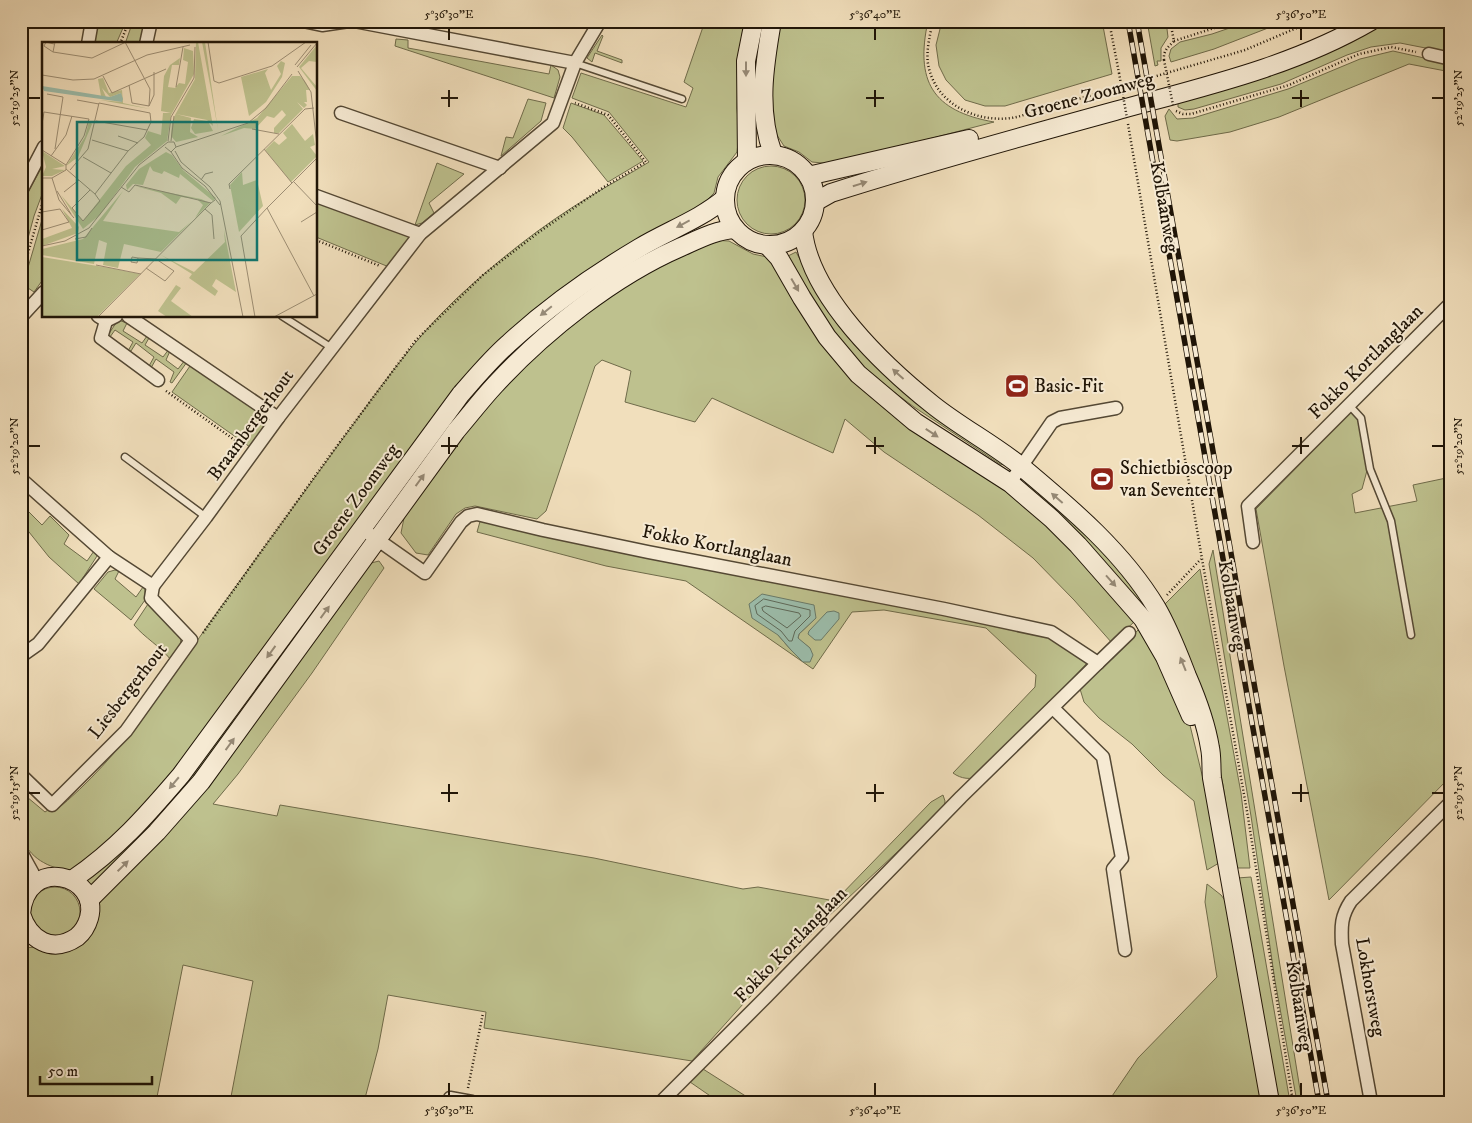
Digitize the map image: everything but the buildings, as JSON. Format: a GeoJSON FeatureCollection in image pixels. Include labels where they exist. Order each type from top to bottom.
{"type":"FeatureCollection","features":[{"type":"Feature","properties":{"kind":"main road"},"geometry":{"type":"LineString","coordinates":[[747,161],[746,61],[754,21]]}},
{"type":"Feature","properties":{"kind":"main road"},"geometry":{"type":"LineString","coordinates":[[772,21],[766,59],[763,115],[766,135],[773,154]]}},
{"type":"Feature","properties":{"kind":"main road","name":"Groene Zoomweg"},"geometry":{"type":"LineString","coordinates":[[808,176],[974,138],[1175,84],[1289,49],[1351,21]]}},
{"type":"Feature","properties":{"kind":"main road","name":"Groene Zoomweg"},"geometry":{"type":"LineString","coordinates":[[815,202],[831,193],[968,151],[1248,73],[1293,58],[1371,21]]}},
{"type":"Feature","properties":{"kind":"main road"},"geometry":{"type":"LineString","coordinates":[[773,154],[786,157],[797,163],[808,176],[813,187],[815,202],[811,218],[803,231],[793,239],[780,244],[768,245],[755,243],[735,229],[727,215],[724,199],[727,184],[735,170],[759,155],[773,154]]}},
{"type":"Feature","properties":{"kind":"main road","name":"Groene Zoomweg"},"geometry":{"type":"LineString","coordinates":[[72,880],[100,861],[140,823],[181,775],[461,394],[506,345],[547,309],[582,284],[640,247],[710,210],[724,199]]}},
{"type":"Feature","properties":{"kind":"main road"},"geometry":{"type":"LineString","coordinates":[[89,900],[157,832],[201,782],[456,431],[496,385],[548,334],[604,291],[664,254],[714,232],[735,229]]}},
{"type":"Feature","properties":{"kind":"main road"},"geometry":{"type":"LineString","coordinates":[[803,231],[804,246],[826,293],[853,328],[893,370],[934,406],[1022,467],[1094,530],[1130,572],[1156,607],[1176,647],[1201,710],[1210,748],[1212,778],[1270,1102]]}},
{"type":"Feature","properties":{"kind":"main road"},"geometry":{"type":"LineString","coordinates":[[768,245],[779,258],[827,337],[858,374],[916,422],[1010,483],[1052,519],[1078,545],[1143,619],[1165,657],[1191,715],[1201,751],[1212,778]]}},
{"type":"Feature","properties":{"kind":"main road"},"geometry":{"type":"LineString","coordinates":[[61,876],[72,880],[82,889],[89,900],[90,913],[87,925],[79,936],[68,942],[55,945],[27,937],[21,914],[22,901],[28,890],[38,881],[49,877],[61,876]]}},
{"type":"Feature","properties":{"kind":"street"},"geometry":{"type":"LineString","coordinates":[[88,42],[92,21]]}},
{"type":"Feature","properties":{"kind":"street"},"geometry":{"type":"LineString","coordinates":[[146,42],[151,21]]}},
{"type":"Feature","properties":{"kind":"street"},"geometry":{"type":"LineString","coordinates":[[303,21],[322,25],[349,21]]}},
{"type":"Feature","properties":{"kind":"street"},"geometry":{"type":"LineString","coordinates":[[354,21],[575,63]]}},
{"type":"Feature","properties":{"kind":"street","name":"Braambergerhout"},"geometry":{"type":"LineString","coordinates":[[153,586],[278,418],[420,234],[553,123],[575,63],[600,21]]}},
{"type":"Feature","properties":{"kind":"street"},"geometry":{"type":"LineString","coordinates":[[1429,54],[1451,59]]}},
{"type":"Feature","properties":{"kind":"street"},"geometry":{"type":"LineString","coordinates":[[341,113],[500,168]]}},
{"type":"Feature","properties":{"kind":"street"},"geometry":{"type":"LineString","coordinates":[[21,191],[42,151]]}},
{"type":"Feature","properties":{"kind":"street"},"geometry":{"type":"LineString","coordinates":[[318,197],[420,234]]}},
{"type":"Feature","properties":{"kind":"street"},"geometry":{"type":"LineString","coordinates":[[21,317],[42,294]]}},
{"type":"Feature","properties":{"kind":"street","name":"Fokko Kortlanglaan"},"geometry":{"type":"LineString","coordinates":[[1253,542],[1248,506],[1451,303]]}},
{"type":"Feature","properties":{"kind":"street"},"geometry":{"type":"LineString","coordinates":[[107,318],[101,338],[158,380]]}},
{"type":"Feature","properties":{"kind":"street"},"geometry":{"type":"LineString","coordinates":[[131,318],[278,418]]}},
{"type":"Feature","properties":{"kind":"street"},"geometry":{"type":"LineString","coordinates":[[1010,483],[1052,422],[1060,418],[1116,408]]}},
{"type":"Feature","properties":{"kind":"street"},"geometry":{"type":"LineString","coordinates":[[21,479],[110,557],[153,586]]}},
{"type":"Feature","properties":{"kind":"street","name":"Fokko Kortlanglaan"},"geometry":{"type":"LineString","coordinates":[[361,528],[425,573],[461,522],[468,516],[477,514],[648,552],[944,609],[1051,632],[1098,663]]}},
{"type":"Feature","properties":{"kind":"street"},"geometry":{"type":"LineString","coordinates":[[21,656],[38,644],[110,557]]}},
{"type":"Feature","properties":{"kind":"street","name":"Liesbergerhout"},"geometry":{"type":"LineString","coordinates":[[21,775],[52,805],[126,731],[191,640],[150,598],[153,586]]}},
{"type":"Feature","properties":{"kind":"street","name":"Fokko Kortlanglaan"},"geometry":{"type":"LineString","coordinates":[[661,1102],[961,797],[1128,633]]}},
{"type":"Feature","properties":{"kind":"street"},"geometry":{"type":"LineString","coordinates":[[1053,708],[1103,757],[1122,858],[1113,869],[1124,950]]}},
{"type":"Feature","properties":{"kind":"street","name":"Lokhorstweg"},"geometry":{"type":"LineString","coordinates":[[1371,1102],[1342,944],[1341,927],[1344,911],[1350,901],[1451,802]]}},
{"type":"Feature","properties":{"kind":"street"},"geometry":{"type":"LineString","coordinates":[[21,852],[38,881]]}},
{"type":"Feature","properties":{"kind":"street"},"geometry":{"type":"LineString","coordinates":[[449,1102],[450,1098],[469,1101]]}},
{"type":"Feature","properties":{"kind":"lane"},"geometry":{"type":"LineString","coordinates":[[575,63],[682,99]]}},
{"type":"Feature","properties":{"kind":"lane"},"geometry":{"type":"LineString","coordinates":[[285,318],[332,348]]}},
{"type":"Feature","properties":{"kind":"lane"},"geometry":{"type":"LineString","coordinates":[[1349,405],[1361,418],[1370,469],[1391,521],[1411,635]]}},
{"type":"Feature","properties":{"kind":"lane"},"geometry":{"type":"LineString","coordinates":[[125,457],[206,517]]}},
{"type":"Feature","properties":{"kind":"path"},"geometry":{"type":"LineString","coordinates":[[121,42],[128,21]]}},
{"type":"Feature","properties":{"kind":"path"},"geometry":{"type":"LineString","coordinates":[[933,21],[928,58],[931,74],[936,84],[944,96],[962,110],[972,115],[995,120],[1018,117],[1245,50],[1313,21]]}},
{"type":"Feature","properties":{"kind":"path","name":"Kolbaanweg"},"geometry":{"type":"LineString","coordinates":[[1109,21],[1248,817],[1293,1102]]}},
{"type":"Feature","properties":{"kind":"path"},"geometry":{"type":"LineString","coordinates":[[1170,21],[1174,41]]}},
{"type":"Feature","properties":{"kind":"path"},"geometry":{"type":"LineString","coordinates":[[1236,21],[1174,41],[1166,49],[1164,60],[1173,105],[1176,111],[1183,114],[1191,114],[1289,85],[1359,54],[1390,47],[1429,54]]}},
{"type":"Feature","properties":{"kind":"path"},"geometry":{"type":"LineString","coordinates":[[191,640],[198,640],[331,454],[416,340],[490,270],[555,220],[646,162],[608,115],[562,99]]}},
{"type":"Feature","properties":{"kind":"path"},"geometry":{"type":"LineString","coordinates":[[21,276],[42,205]]}},
{"type":"Feature","properties":{"kind":"path"},"geometry":{"type":"LineString","coordinates":[[318,241],[392,271]]}},
{"type":"Feature","properties":{"kind":"path"},"geometry":{"type":"LineString","coordinates":[[158,380],[168,394],[253,452]]}},
{"type":"Feature","properties":{"kind":"path"},"geometry":{"type":"LineString","coordinates":[[1156,607],[1202,559]]}},
{"type":"Feature","properties":{"kind":"path"},"geometry":{"type":"LineString","coordinates":[[469,1101],[482,1013]]}},
{"type":"Feature","properties":{"kind":"green space"},"geometry":{"type":"Polygon","coordinates":[[[99,21],[126,21],[117,42],[94,42],[99,21]]]}},
{"type":"Feature","properties":{"kind":"green space"},"geometry":{"type":"Polygon","coordinates":[[[133,21],[145,21],[141,42],[126,42],[133,21]]]}},
{"type":"Feature","properties":{"kind":"green space"},"geometry":{"type":"Polygon","coordinates":[[[705,21],[744,21],[738,65],[737,108],[739,134],[737,152],[718,177],[714,193],[701,206],[510,336],[188,759],[120,836],[70,871],[40,861],[29,850],[22,836],[20,821],[21,792],[45,812],[48,810],[55,811],[102,766],[143,717],[370,401],[397,365],[440,315],[488,271],[555,219],[649,162],[609,112],[572,98],[581,73],[686,107],[693,88],[684,82],[705,21]]]}},
{"type":"Feature","properties":{"kind":"green space"},"geometry":{"type":"Polygon","coordinates":[[[776,21],[928,21],[924,61],[927,76],[933,90],[942,101],[956,110],[973,117],[994,122],[833,164],[812,162],[799,152],[784,146],[775,132],[771,116],[770,65],[776,21]]]}},
{"type":"Feature","properties":{"kind":"green space"},"geometry":{"type":"Polygon","coordinates":[[[942,21],[1100,21],[1103,26],[1112,74],[1005,106],[985,106],[965,100],[946,80],[939,66],[936,45],[942,21]]]}},
{"type":"Feature","properties":{"kind":"green space"},"geometry":{"type":"Polygon","coordinates":[[[1147,21],[1166,21],[1168,37],[1161,48],[1161,61],[1157,61],[1158,65],[1155,66],[1147,21]]]}},
{"type":"Feature","properties":{"kind":"green space"},"geometry":{"type":"Polygon","coordinates":[[[1250,21],[1286,21],[1214,49],[1171,62],[1169,56],[1171,49],[1180,42],[1212,34],[1250,21]]]}},
{"type":"Feature","properties":{"kind":"green space"},"geometry":{"type":"Polygon","coordinates":[[[1387,21],[1451,21],[1451,53],[1400,43],[1371,47],[1347,55],[1281,84],[1194,109],[1185,110],[1178,107],[1178,102],[1362,34],[1387,21]]]}},
{"type":"Feature","properties":{"kind":"green space"},"geometry":{"type":"Polygon","coordinates":[[[602,35],[597,51],[622,60],[622,63],[595,53],[592,62],[587,58],[602,35]]]}},
{"type":"Feature","properties":{"kind":"green space"},"geometry":{"type":"Polygon","coordinates":[[[396,39],[408,40],[408,48],[549,74],[551,65],[558,70],[560,77],[554,98],[395,46],[396,39]]]}},
{"type":"Feature","properties":{"kind":"green space"},"geometry":{"type":"Polygon","coordinates":[[[1393,51],[1451,64],[1451,72],[1409,64],[1279,117],[1230,132],[1177,141],[1170,140],[1165,116],[1169,109],[1177,119],[1193,118],[1288,89],[1360,59],[1393,51]]]}},
{"type":"Feature","properties":{"kind":"green space"},"geometry":{"type":"Polygon","coordinates":[[[528,99],[546,103],[541,121],[501,156],[506,137],[513,138],[528,99]]]}},
{"type":"Feature","properties":{"kind":"green space"},"geometry":{"type":"Polygon","coordinates":[[[571,103],[604,115],[643,161],[608,182],[563,128],[571,103]]]}},
{"type":"Feature","properties":{"kind":"green space"},"geometry":{"type":"Polygon","coordinates":[[[437,163],[464,174],[429,203],[434,213],[422,223],[415,225],[437,163]]]}},
{"type":"Feature","properties":{"kind":"green space"},"geometry":{"type":"Polygon","coordinates":[[[778,166],[790,172],[799,181],[805,193],[803,213],[795,224],[778,234],[764,234],[747,224],[739,213],[737,193],[747,176],[758,168],[778,166]]]}},
{"type":"Feature","properties":{"kind":"green space"},"geometry":{"type":"Polygon","coordinates":[[[42,167],[42,194],[21,264],[21,205],[42,167]]]}},
{"type":"Feature","properties":{"kind":"green space"},"geometry":{"type":"Polygon","coordinates":[[[318,202],[409,236],[409,241],[389,267],[318,238],[318,202]]]}},
{"type":"Feature","properties":{"kind":"green space"},"geometry":{"type":"Polygon","coordinates":[[[42,220],[42,281],[34,292],[22,284],[42,220]]]}},
{"type":"Feature","properties":{"kind":"green space"},"geometry":{"type":"Polygon","coordinates":[[[711,240],[729,241],[753,254],[767,257],[779,268],[835,352],[1014,494],[1064,538],[1136,620],[1112,643],[1033,558],[978,515],[884,452],[845,419],[833,453],[712,398],[695,422],[625,402],[631,371],[602,360],[595,366],[546,511],[537,519],[475,506],[465,508],[456,514],[428,555],[416,553],[401,533],[405,513],[458,438],[507,384],[573,321],[640,275],[711,240]]]}},
{"type":"Feature","properties":{"kind":"green space"},"geometry":{"type":"Polygon","coordinates":[[[796,252],[838,325],[875,366],[916,401],[1008,466],[1000,464],[914,407],[866,371],[847,353],[786,257],[796,252]]]}},
{"type":"Feature","properties":{"kind":"green space"},"geometry":{"type":"Polygon","coordinates":[[[118,320],[127,323],[123,331],[142,343],[147,336],[149,338],[145,345],[163,357],[169,349],[166,360],[178,369],[185,360],[187,362],[172,383],[170,382],[174,372],[156,359],[151,368],[149,366],[154,357],[136,343],[131,351],[128,351],[133,342],[115,330],[110,337],[108,335],[118,320]]]}},
{"type":"Feature","properties":{"kind":"green space"},"geometry":{"type":"Polygon","coordinates":[[[190,366],[267,416],[270,420],[250,447],[172,392],[190,366]]]}},
{"type":"Feature","properties":{"kind":"green space"},"geometry":{"type":"Polygon","coordinates":[[[1355,408],[1366,434],[1369,463],[1362,489],[1352,494],[1355,513],[1417,501],[1413,485],[1451,477],[1451,752],[1443,759],[1451,767],[1451,776],[1329,900],[1256,509],[1355,408]]]}},
{"type":"Feature","properties":{"kind":"green space"},"geometry":{"type":"Polygon","coordinates":[[[1026,482],[1097,542],[1149,607],[1143,613],[1024,485],[1026,482]]]}},
{"type":"Feature","properties":{"kind":"green space"},"geometry":{"type":"Polygon","coordinates":[[[21,504],[42,525],[50,516],[69,535],[64,544],[87,561],[94,551],[97,556],[79,584],[49,557],[21,522],[21,504]]]}},
{"type":"Feature","properties":{"kind":"green space"},"geometry":{"type":"Polygon","coordinates":[[[481,518],[1048,637],[1087,663],[979,776],[963,778],[953,773],[1035,687],[1036,675],[986,628],[884,610],[852,612],[813,669],[686,581],[606,566],[477,532],[481,518]],[[816,618],[778,635],[791,650],[810,648],[798,639],[799,634],[816,618]]]}},
{"type":"Feature","properties":{"kind":"green space"},"geometry":{"type":"Polygon","coordinates":[[[361,542],[366,542],[198,778],[91,887],[85,878],[361,542]]]}},
{"type":"Feature","properties":{"kind":"green space"},"geometry":{"type":"Polygon","coordinates":[[[1213,550],[1302,1102],[1297,1102],[1275,981],[1251,816],[1209,564],[1213,550]]]}},
{"type":"Feature","properties":{"kind":"green space"},"geometry":{"type":"Polygon","coordinates":[[[379,561],[384,568],[312,673],[238,774],[213,804],[277,816],[280,805],[594,858],[743,889],[758,887],[835,901],[931,802],[943,795],[945,801],[944,808],[830,915],[744,1003],[692,1061],[484,1028],[486,1012],[388,995],[378,1049],[364,1102],[230,1102],[253,981],[183,965],[156,1102],[21,1102],[21,948],[37,947],[51,952],[98,906],[107,890],[371,563],[379,561]]]}},
{"type":"Feature","properties":{"kind":"green space"},"geometry":{"type":"Polygon","coordinates":[[[1200,569],[1241,793],[1250,868],[1236,868],[1223,785],[1207,714],[1161,608],[1200,569]]]}},
{"type":"Feature","properties":{"kind":"green space"},"geometry":{"type":"Polygon","coordinates":[[[119,571],[115,579],[136,597],[143,587],[145,589],[145,600],[131,620],[94,589],[108,572],[119,571]]]}},
{"type":"Feature","properties":{"kind":"green space"},"geometry":{"type":"Polygon","coordinates":[[[148,604],[181,637],[180,649],[171,660],[134,625],[148,604]]]}},
{"type":"Feature","properties":{"kind":"green space"},"geometry":{"type":"Polygon","coordinates":[[[1141,627],[1188,717],[1204,783],[1219,863],[1207,870],[1194,801],[1163,775],[1132,744],[1099,718],[1084,702],[1080,689],[1141,627]]]}},
{"type":"Feature","properties":{"kind":"green space"},"geometry":{"type":"Polygon","coordinates":[[[1251,877],[1290,1102],[1278,1102],[1237,878],[1251,877]]]}},
{"type":"Feature","properties":{"kind":"green space"},"geometry":{"type":"Polygon","coordinates":[[[1207,884],[1221,895],[1227,903],[1261,1102],[1108,1102],[1138,1058],[1217,977],[1205,902],[1207,884]]]}},
{"type":"Feature","properties":{"kind":"green space"},"geometry":{"type":"Polygon","coordinates":[[[55,887],[65,889],[73,894],[78,902],[80,912],[78,922],[73,930],[65,935],[55,937],[45,935],[37,930],[32,922],[30,912],[32,902],[37,894],[45,889],[55,887]]]}},
{"type":"Feature","properties":{"kind":"green space"},"geometry":{"type":"Polygon","coordinates":[[[703,1069],[755,1102],[719,1102],[690,1082],[703,1069]]]}},
{"type":"Feature","properties":{"kind":"water"},"geometry":{"type":"Polygon","coordinates":[[[762,594],[814,605],[816,618],[799,634],[798,638],[810,648],[813,655],[810,662],[803,662],[778,635],[752,618],[749,604],[762,594]]]}},
{"type":"Feature","properties":{"kind":"water"},"geometry":{"type":"Polygon","coordinates":[[[834,611],[839,613],[839,619],[821,640],[815,640],[808,634],[827,612],[834,611]]]}},
{"type":"Feature","properties":{"kind":"railway"},"geometry":{"type":"LineString","coordinates":[[1128,21],[1319,1102]]}},
{"type":"Feature","properties":{"kind":"railway"},"geometry":{"type":"LineString","coordinates":[[1137,21],[1328,1102]]}},
{"type":"Feature","properties":{"kind":"place","name":"Basic-Fit"},"geometry":{"type":"Point","coordinates":[1017,386]}},
{"type":"Feature","properties":{"kind":"place","name":"Schietbioscoop van Seventer"},"geometry":{"type":"Point","coordinates":[1102,479]}}]}
